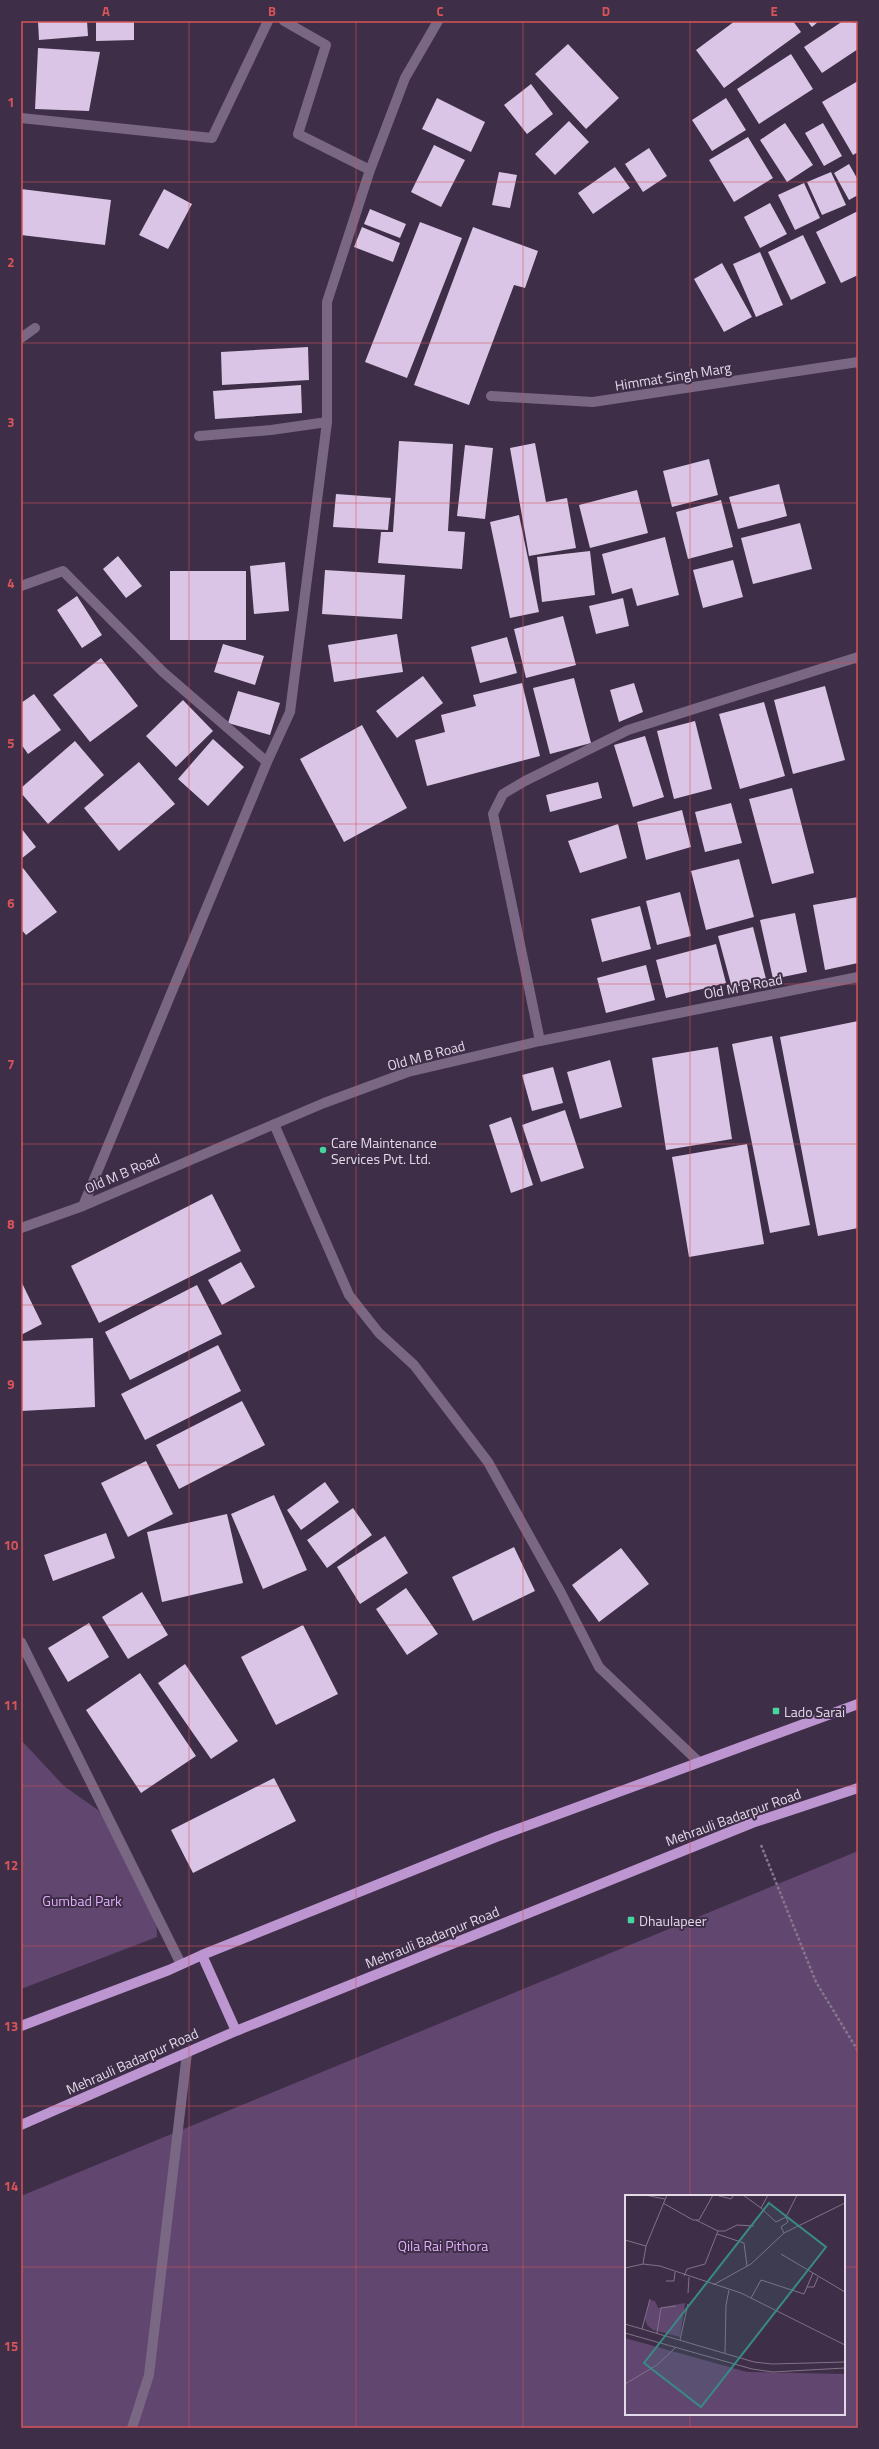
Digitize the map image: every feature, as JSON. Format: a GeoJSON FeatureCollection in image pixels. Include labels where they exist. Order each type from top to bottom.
{"type":"FeatureCollection","features":[{"type":"Feature","properties":{"kind":"main road"},"geometry":{"type":"LineString","coordinates":[[21,2026],[182,1964],[202,1954],[496,1837],[858,1704]]}},
{"type":"Feature","properties":{"kind":"main road","name":"Mehrauli Badarpur Road"},"geometry":{"type":"LineString","coordinates":[[21,2125],[236,2032],[752,1823],[858,1788]]}},
{"type":"Feature","properties":{"kind":"main road"},"geometry":{"type":"LineString","coordinates":[[202,1954],[236,2032]]}},
{"type":"Feature","properties":{"kind":"street"},"geometry":{"type":"LineString","coordinates":[[21,118],[212,138],[268,21]]}},
{"type":"Feature","properties":{"kind":"street"},"geometry":{"type":"LineString","coordinates":[[284,21],[326,45],[298,134],[370,170]]}},
{"type":"Feature","properties":{"kind":"street"},"geometry":{"type":"LineString","coordinates":[[83,1206],[267,762],[290,712],[327,422],[327,302],[370,170],[405,78],[438,21]]}},
{"type":"Feature","properties":{"kind":"street"},"geometry":{"type":"LineString","coordinates":[[21,338],[35,328]]}},
{"type":"Feature","properties":{"kind":"street","name":"Himmat Singh Marg"},"geometry":{"type":"LineString","coordinates":[[492,396],[593,402],[858,362]]}},
{"type":"Feature","properties":{"kind":"street"},"geometry":{"type":"LineString","coordinates":[[199,436],[271,430],[327,422]]}},
{"type":"Feature","properties":{"kind":"street"},"geometry":{"type":"LineString","coordinates":[[21,586],[63,571],[163,672],[267,762]]}},
{"type":"Feature","properties":{"kind":"street"},"geometry":{"type":"LineString","coordinates":[[540,1041],[493,814],[503,794],[525,781],[628,730],[858,657]]}},
{"type":"Feature","properties":{"kind":"street","name":"Old M B Road"},"geometry":{"type":"LineString","coordinates":[[21,1228],[83,1206],[274,1124],[408,1072],[540,1041],[858,977]]}},
{"type":"Feature","properties":{"kind":"street"},"geometry":{"type":"LineString","coordinates":[[274,1124],[349,1295],[379,1333],[414,1365],[488,1462],[561,1593],[599,1667],[699,1762]]}},
{"type":"Feature","properties":{"kind":"street"},"geometry":{"type":"LineString","coordinates":[[21,1642],[182,1964]]}},
{"type":"Feature","properties":{"kind":"street"},"geometry":{"type":"LineString","coordinates":[[132,2428],[148,2375],[188,2053]]}},
{"type":"Feature","properties":{"kind":"path"},"geometry":{"type":"LineString","coordinates":[[752,1823],[816,1982],[858,2051]]}},
{"type":"Feature","properties":{"kind":"green space","name":"Gumbad Park"},"geometry":{"type":"Polygon","coordinates":[[[21,1740],[64,1786],[98,1810],[120,1840],[156,1910],[157,1937],[21,1989],[21,1740]]]}},
{"type":"Feature","properties":{"kind":"green space","name":"Qila Rai Pithora"},"geometry":{"type":"Polygon","coordinates":[[[858,1851],[858,2428],[21,2428],[21,2196],[858,1851]]]}},
{"type":"Feature","properties":{"kind":"building"},"geometry":{"type":"Polygon","coordinates":[[[38,21],[87,21],[88,36],[39,40],[38,21]]]}},
{"type":"Feature","properties":{"kind":"building"},"geometry":{"type":"Polygon","coordinates":[[[96,21],[134,21],[134,40],[96,41],[96,21]]]}},
{"type":"Feature","properties":{"kind":"building"},"geometry":{"type":"Polygon","coordinates":[[[735,21],[793,21],[801,32],[724,88],[696,50],[735,21]]]}},
{"type":"Feature","properties":{"kind":"building"},"geometry":{"type":"Polygon","coordinates":[[[807,21],[819,21],[812,27],[807,21]]]}},
{"type":"Feature","properties":{"kind":"building"},"geometry":{"type":"Polygon","coordinates":[[[843,21],[858,23],[858,49],[822,73],[804,47],[843,21]]]}},
{"type":"Feature","properties":{"kind":"building"},"geometry":{"type":"Polygon","coordinates":[[[568,44],[619,98],[586,129],[535,74],[568,44]]]}},
{"type":"Feature","properties":{"kind":"building"},"geometry":{"type":"Polygon","coordinates":[[[38,48],[100,52],[89,111],[35,109],[38,48]]]}},
{"type":"Feature","properties":{"kind":"building"},"geometry":{"type":"Polygon","coordinates":[[[791,54],[813,89],[759,124],[737,89],[791,54]]]}},
{"type":"Feature","properties":{"kind":"building"},"geometry":{"type":"Polygon","coordinates":[[[858,81],[858,152],[853,155],[822,102],[858,81]]]}},
{"type":"Feature","properties":{"kind":"building"},"geometry":{"type":"Polygon","coordinates":[[[531,84],[553,114],[527,134],[504,105],[531,84]]]}},
{"type":"Feature","properties":{"kind":"building"},"geometry":{"type":"Polygon","coordinates":[[[437,98],[485,122],[471,152],[422,129],[437,98]]]}},
{"type":"Feature","properties":{"kind":"building"},"geometry":{"type":"Polygon","coordinates":[[[726,98],[746,130],[712,151],[692,120],[726,98]]]}},
{"type":"Feature","properties":{"kind":"building"},"geometry":{"type":"Polygon","coordinates":[[[569,121],[589,142],[555,175],[535,154],[569,121]]]}},
{"type":"Feature","properties":{"kind":"building"},"geometry":{"type":"Polygon","coordinates":[[[785,123],[813,165],[787,182],[760,140],[785,123]]]}},
{"type":"Feature","properties":{"kind":"building"},"geometry":{"type":"Polygon","coordinates":[[[823,123],[842,156],[824,166],[805,133],[823,123]]]}},
{"type":"Feature","properties":{"kind":"building"},"geometry":{"type":"Polygon","coordinates":[[[748,137],[773,178],[734,202],[709,160],[748,137]]]}},
{"type":"Feature","properties":{"kind":"building"},"geometry":{"type":"Polygon","coordinates":[[[434,145],[465,160],[441,207],[411,192],[434,145]]]}},
{"type":"Feature","properties":{"kind":"building"},"geometry":{"type":"Polygon","coordinates":[[[649,148],[667,176],[643,192],[625,164],[649,148]]]}},
{"type":"Feature","properties":{"kind":"building"},"geometry":{"type":"Polygon","coordinates":[[[849,164],[858,180],[858,195],[849,200],[834,173],[849,164]]]}},
{"type":"Feature","properties":{"kind":"building"},"geometry":{"type":"Polygon","coordinates":[[[615,167],[630,188],[593,214],[578,193],[615,167]]]}},
{"type":"Feature","properties":{"kind":"building"},"geometry":{"type":"Polygon","coordinates":[[[499,172],[517,175],[510,208],[492,205],[499,172]]]}},
{"type":"Feature","properties":{"kind":"building"},"geometry":{"type":"Polygon","coordinates":[[[831,172],[846,205],[822,215],[807,182],[831,172]]]}},
{"type":"Feature","properties":{"kind":"building"},"geometry":{"type":"Polygon","coordinates":[[[804,183],[820,218],[795,230],[778,195],[804,183]]]}},
{"type":"Feature","properties":{"kind":"building"},"geometry":{"type":"Polygon","coordinates":[[[21,189],[111,200],[105,245],[21,235],[21,189]]]}},
{"type":"Feature","properties":{"kind":"building"},"geometry":{"type":"Polygon","coordinates":[[[164,189],[192,204],[168,249],[139,235],[164,189]]]}},
{"type":"Feature","properties":{"kind":"building"},"geometry":{"type":"Polygon","coordinates":[[[770,203],[787,234],[760,248],[744,217],[770,203]]]}},
{"type":"Feature","properties":{"kind":"building"},"geometry":{"type":"Polygon","coordinates":[[[370,209],[406,224],[400,238],[364,224],[370,209]]]}},
{"type":"Feature","properties":{"kind":"building"},"geometry":{"type":"Polygon","coordinates":[[[858,211],[858,275],[841,283],[816,232],[858,211]]]}},
{"type":"Feature","properties":{"kind":"building"},"geometry":{"type":"Polygon","coordinates":[[[420,222],[462,238],[407,378],[365,362],[420,222]]]}},
{"type":"Feature","properties":{"kind":"building"},"geometry":{"type":"Polygon","coordinates":[[[362,227],[400,243],[393,262],[354,247],[362,227]]]}},
{"type":"Feature","properties":{"kind":"building"},"geometry":{"type":"Polygon","coordinates":[[[473,227],[538,251],[525,288],[514,285],[469,405],[414,385],[473,227]]]}},
{"type":"Feature","properties":{"kind":"building"},"geometry":{"type":"Polygon","coordinates":[[[803,235],[826,283],[791,300],[768,252],[803,235]]]}},
{"type":"Feature","properties":{"kind":"building"},"geometry":{"type":"Polygon","coordinates":[[[760,252],[783,305],[756,317],[733,264],[760,252]]]}},
{"type":"Feature","properties":{"kind":"building"},"geometry":{"type":"Polygon","coordinates":[[[722,263],[752,317],[724,332],[694,279],[722,263]]]}},
{"type":"Feature","properties":{"kind":"building"},"geometry":{"type":"Polygon","coordinates":[[[308,347],[309,380],[222,385],[221,352],[308,347]]]}},
{"type":"Feature","properties":{"kind":"building"},"geometry":{"type":"Polygon","coordinates":[[[301,385],[302,413],[215,419],[213,391],[301,385]]]}},
{"type":"Feature","properties":{"kind":"building"},"geometry":{"type":"Polygon","coordinates":[[[399,441],[453,444],[448,531],[465,532],[462,569],[378,563],[381,532],[393,532],[399,441]]]}},
{"type":"Feature","properties":{"kind":"building"},"geometry":{"type":"Polygon","coordinates":[[[535,443],[546,502],[567,498],[576,548],[529,556],[510,448],[535,443]]]}},
{"type":"Feature","properties":{"kind":"building"},"geometry":{"type":"Polygon","coordinates":[[[465,445],[493,448],[485,519],[457,516],[465,445]]]}},
{"type":"Feature","properties":{"kind":"building"},"geometry":{"type":"Polygon","coordinates":[[[709,459],[718,495],[672,507],[663,471],[709,459]]]}},
{"type":"Feature","properties":{"kind":"building"},"geometry":{"type":"Polygon","coordinates":[[[779,484],[787,516],[738,529],[729,497],[779,484]]]}},
{"type":"Feature","properties":{"kind":"building"},"geometry":{"type":"Polygon","coordinates":[[[637,490],[648,533],[590,548],[579,505],[637,490]]]}},
{"type":"Feature","properties":{"kind":"building"},"geometry":{"type":"Polygon","coordinates":[[[336,494],[391,498],[388,530],[333,527],[336,494]]]}},
{"type":"Feature","properties":{"kind":"building"},"geometry":{"type":"Polygon","coordinates":[[[721,500],[733,547],[688,559],[676,512],[721,500]]]}},
{"type":"Feature","properties":{"kind":"building"},"geometry":{"type":"Polygon","coordinates":[[[519,515],[539,612],[510,618],[490,522],[519,515]]]}},
{"type":"Feature","properties":{"kind":"building"},"geometry":{"type":"Polygon","coordinates":[[[800,523],[812,569],[753,584],[741,538],[800,523]]]}},
{"type":"Feature","properties":{"kind":"building"},"geometry":{"type":"Polygon","coordinates":[[[665,537],[679,595],[637,606],[632,588],[612,594],[602,554],[665,537]]]}},
{"type":"Feature","properties":{"kind":"building"},"geometry":{"type":"Polygon","coordinates":[[[590,551],[595,595],[542,602],[537,557],[590,551]]]}},
{"type":"Feature","properties":{"kind":"building"},"geometry":{"type":"Polygon","coordinates":[[[118,556],[142,586],[126,598],[103,569],[118,556]]]}},
{"type":"Feature","properties":{"kind":"building"},"geometry":{"type":"Polygon","coordinates":[[[733,560],[743,597],[703,608],[693,570],[733,560]]]}},
{"type":"Feature","properties":{"kind":"building"},"geometry":{"type":"Polygon","coordinates":[[[285,562],[289,611],[254,614],[250,566],[285,562]]]}},
{"type":"Feature","properties":{"kind":"building"},"geometry":{"type":"Polygon","coordinates":[[[325,570],[405,575],[402,619],[322,614],[325,570]]]}},
{"type":"Feature","properties":{"kind":"building"},"geometry":{"type":"Polygon","coordinates":[[[170,571],[246,571],[246,640],[170,640],[170,571]]]}},
{"type":"Feature","properties":{"kind":"building"},"geometry":{"type":"Polygon","coordinates":[[[77,596],[102,635],[82,648],[57,610],[77,596]]]}},
{"type":"Feature","properties":{"kind":"building"},"geometry":{"type":"Polygon","coordinates":[[[623,598],[629,626],[596,634],[589,606],[623,598]]]}},
{"type":"Feature","properties":{"kind":"building"},"geometry":{"type":"Polygon","coordinates":[[[563,616],[576,665],[526,678],[514,629],[563,616]]]}},
{"type":"Feature","properties":{"kind":"building"},"geometry":{"type":"Polygon","coordinates":[[[397,634],[403,672],[334,682],[328,645],[397,634]]]}},
{"type":"Feature","properties":{"kind":"building"},"geometry":{"type":"Polygon","coordinates":[[[507,637],[517,673],[480,683],[471,647],[507,637]]]}},
{"type":"Feature","properties":{"kind":"building"},"geometry":{"type":"Polygon","coordinates":[[[223,644],[264,656],[255,685],[214,672],[223,644]]]}},
{"type":"Feature","properties":{"kind":"building"},"geometry":{"type":"Polygon","coordinates":[[[101,658],[138,706],[90,742],[53,695],[101,658]]]}},
{"type":"Feature","properties":{"kind":"building"},"geometry":{"type":"Polygon","coordinates":[[[423,676],[443,703],[397,738],[376,711],[423,676]]]}},
{"type":"Feature","properties":{"kind":"building"},"geometry":{"type":"Polygon","coordinates":[[[574,678],[591,743],[550,754],[533,688],[574,678]]]}},
{"type":"Feature","properties":{"kind":"building"},"geometry":{"type":"Polygon","coordinates":[[[522,683],[540,756],[427,786],[415,740],[445,732],[441,715],[476,706],[473,695],[522,683]]]}},
{"type":"Feature","properties":{"kind":"building"},"geometry":{"type":"Polygon","coordinates":[[[634,683],[643,712],[619,722],[610,690],[634,683]]]}},
{"type":"Feature","properties":{"kind":"building"},"geometry":{"type":"Polygon","coordinates":[[[825,686],[845,760],[793,774],[774,700],[825,686]]]}},
{"type":"Feature","properties":{"kind":"building"},"geometry":{"type":"Polygon","coordinates":[[[238,691],[280,703],[270,735],[228,723],[238,691]]]}},
{"type":"Feature","properties":{"kind":"building"},"geometry":{"type":"Polygon","coordinates":[[[34,694],[61,730],[28,754],[21,744],[21,703],[34,694]]]}},
{"type":"Feature","properties":{"kind":"building"},"geometry":{"type":"Polygon","coordinates":[[[183,700],[213,731],[176,767],[146,736],[183,700]]]}},
{"type":"Feature","properties":{"kind":"building"},"geometry":{"type":"Polygon","coordinates":[[[764,702],[785,776],[740,789],[719,714],[764,702]]]}},
{"type":"Feature","properties":{"kind":"building"},"geometry":{"type":"Polygon","coordinates":[[[695,721],[712,789],[674,799],[657,731],[695,721]]]}},
{"type":"Feature","properties":{"kind":"building"},"geometry":{"type":"Polygon","coordinates":[[[362,725],[407,808],[344,842],[300,759],[362,725]]]}},
{"type":"Feature","properties":{"kind":"building"},"geometry":{"type":"Polygon","coordinates":[[[645,736],[664,797],[633,807],[614,745],[645,736]]]}},
{"type":"Feature","properties":{"kind":"building"},"geometry":{"type":"Polygon","coordinates":[[[213,739],[244,767],[208,806],[178,779],[213,739]]]}},
{"type":"Feature","properties":{"kind":"building"},"geometry":{"type":"Polygon","coordinates":[[[75,741],[104,775],[48,824],[21,793],[21,788],[75,741]]]}},
{"type":"Feature","properties":{"kind":"building"},"geometry":{"type":"Polygon","coordinates":[[[139,762],[175,804],[119,851],[84,808],[139,762]]]}},
{"type":"Feature","properties":{"kind":"building"},"geometry":{"type":"Polygon","coordinates":[[[598,782],[602,798],[550,812],[546,795],[598,782]]]}},
{"type":"Feature","properties":{"kind":"building"},"geometry":{"type":"Polygon","coordinates":[[[792,788],[814,873],[772,884],[749,799],[792,788]]]}},
{"type":"Feature","properties":{"kind":"building"},"geometry":{"type":"Polygon","coordinates":[[[731,803],[742,843],[705,852],[695,812],[731,803]]]}},
{"type":"Feature","properties":{"kind":"building"},"geometry":{"type":"Polygon","coordinates":[[[682,810],[691,847],[646,860],[637,822],[682,810]]]}},
{"type":"Feature","properties":{"kind":"building"},"geometry":{"type":"Polygon","coordinates":[[[618,824],[627,858],[580,873],[568,841],[618,824]]]}},
{"type":"Feature","properties":{"kind":"building"},"geometry":{"type":"Polygon","coordinates":[[[21,828],[36,847],[21,859],[21,828]]]}},
{"type":"Feature","properties":{"kind":"building"},"geometry":{"type":"Polygon","coordinates":[[[739,859],[754,917],[706,930],[691,871],[739,859]]]}},
{"type":"Feature","properties":{"kind":"building"},"geometry":{"type":"Polygon","coordinates":[[[23,868],[57,912],[26,935],[21,929],[21,869],[23,868]]]}},
{"type":"Feature","properties":{"kind":"building"},"geometry":{"type":"Polygon","coordinates":[[[680,892],[691,936],[657,945],[646,901],[680,892]]]}},
{"type":"Feature","properties":{"kind":"building"},"geometry":{"type":"Polygon","coordinates":[[[858,897],[858,963],[825,970],[813,905],[858,897]]]}},
{"type":"Feature","properties":{"kind":"building"},"geometry":{"type":"Polygon","coordinates":[[[640,906],[651,949],[602,962],[591,919],[640,906]]]}},
{"type":"Feature","properties":{"kind":"building"},"geometry":{"type":"Polygon","coordinates":[[[795,913],[807,972],[773,979],[760,920],[795,913]]]}},
{"type":"Feature","properties":{"kind":"building"},"geometry":{"type":"Polygon","coordinates":[[[753,927],[766,979],[732,988],[718,936],[753,927]]]}},
{"type":"Feature","properties":{"kind":"building"},"geometry":{"type":"Polygon","coordinates":[[[716,944],[726,983],[666,998],[656,960],[716,944]]]}},
{"type":"Feature","properties":{"kind":"building"},"geometry":{"type":"Polygon","coordinates":[[[646,965],[655,1000],[606,1013],[597,978],[646,965]]]}},
{"type":"Feature","properties":{"kind":"building"},"geometry":{"type":"Polygon","coordinates":[[[858,1021],[858,1228],[818,1236],[780,1037],[858,1021]]]}},
{"type":"Feature","properties":{"kind":"building"},"geometry":{"type":"Polygon","coordinates":[[[772,1036],[810,1225],[770,1233],[732,1044],[772,1036]]]}},
{"type":"Feature","properties":{"kind":"building"},"geometry":{"type":"Polygon","coordinates":[[[718,1047],[732,1139],[666,1150],[652,1058],[718,1047]]]}},
{"type":"Feature","properties":{"kind":"building"},"geometry":{"type":"Polygon","coordinates":[[[610,1060],[622,1107],[580,1119],[567,1072],[610,1060]]]}},
{"type":"Feature","properties":{"kind":"building"},"geometry":{"type":"Polygon","coordinates":[[[553,1067],[563,1103],[532,1111],[522,1075],[553,1067]]]}},
{"type":"Feature","properties":{"kind":"building"},"geometry":{"type":"Polygon","coordinates":[[[565,1110],[584,1168],[541,1182],[522,1125],[565,1110]]]}},
{"type":"Feature","properties":{"kind":"building"},"geometry":{"type":"Polygon","coordinates":[[[511,1117],[533,1185],[511,1193],[489,1125],[511,1117]]]}},
{"type":"Feature","properties":{"kind":"building"},"geometry":{"type":"Polygon","coordinates":[[[747,1144],[764,1244],[689,1257],[672,1157],[747,1144]]]}},
{"type":"Feature","properties":{"kind":"building"},"geometry":{"type":"Polygon","coordinates":[[[212,1194],[241,1251],[99,1323],[71,1266],[212,1194]]]}},
{"type":"Feature","properties":{"kind":"building"},"geometry":{"type":"Polygon","coordinates":[[[241,1262],[255,1287],[222,1305],[208,1280],[241,1262]]]}},
{"type":"Feature","properties":{"kind":"building"},"geometry":{"type":"Polygon","coordinates":[[[21,1281],[42,1324],[21,1335],[21,1281]]]}},
{"type":"Feature","properties":{"kind":"building"},"geometry":{"type":"Polygon","coordinates":[[[197,1285],[222,1334],[130,1380],[105,1332],[197,1285]]]}},
{"type":"Feature","properties":{"kind":"building"},"geometry":{"type":"Polygon","coordinates":[[[93,1338],[95,1407],[21,1411],[21,1341],[93,1338]]]}},
{"type":"Feature","properties":{"kind":"building"},"geometry":{"type":"Polygon","coordinates":[[[218,1345],[241,1391],[145,1440],[121,1394],[218,1345]]]}},
{"type":"Feature","properties":{"kind":"building"},"geometry":{"type":"Polygon","coordinates":[[[242,1401],[265,1445],[179,1489],[156,1445],[242,1401]]]}},
{"type":"Feature","properties":{"kind":"building"},"geometry":{"type":"Polygon","coordinates":[[[146,1461],[173,1514],[128,1537],[101,1483],[146,1461]]]}},
{"type":"Feature","properties":{"kind":"building"},"geometry":{"type":"Polygon","coordinates":[[[325,1482],[339,1502],[301,1530],[287,1510],[325,1482]]]}},
{"type":"Feature","properties":{"kind":"building"},"geometry":{"type":"Polygon","coordinates":[[[274,1495],[307,1570],[263,1589],[231,1514],[274,1495]]]}},
{"type":"Feature","properties":{"kind":"building"},"geometry":{"type":"Polygon","coordinates":[[[353,1508],[372,1535],[327,1568],[307,1540],[353,1508]]]}},
{"type":"Feature","properties":{"kind":"building"},"geometry":{"type":"Polygon","coordinates":[[[227,1514],[243,1583],[162,1602],[147,1532],[227,1514]]]}},
{"type":"Feature","properties":{"kind":"building"},"geometry":{"type":"Polygon","coordinates":[[[106,1533],[115,1558],[53,1581],[44,1555],[106,1533]]]}},
{"type":"Feature","properties":{"kind":"building"},"geometry":{"type":"Polygon","coordinates":[[[385,1536],[408,1573],[360,1604],[337,1567],[385,1536]]]}},
{"type":"Feature","properties":{"kind":"building"},"geometry":{"type":"Polygon","coordinates":[[[514,1547],[535,1591],[473,1621],[452,1577],[514,1547]]]}},
{"type":"Feature","properties":{"kind":"building"},"geometry":{"type":"Polygon","coordinates":[[[621,1548],[649,1584],[599,1622],[572,1585],[621,1548]]]}},
{"type":"Feature","properties":{"kind":"building"},"geometry":{"type":"Polygon","coordinates":[[[406,1588],[438,1634],[407,1655],[376,1609],[406,1588]]]}},
{"type":"Feature","properties":{"kind":"building"},"geometry":{"type":"Polygon","coordinates":[[[142,1592],[168,1635],[128,1659],[102,1617],[142,1592]]]}},
{"type":"Feature","properties":{"kind":"building"},"geometry":{"type":"Polygon","coordinates":[[[89,1623],[109,1657],[68,1682],[48,1648],[89,1623]]]}},
{"type":"Feature","properties":{"kind":"building"},"geometry":{"type":"Polygon","coordinates":[[[303,1625],[338,1694],[276,1725],[241,1657],[303,1625]]]}},
{"type":"Feature","properties":{"kind":"building"},"geometry":{"type":"Polygon","coordinates":[[[185,1664],[238,1741],[211,1759],[158,1683],[185,1664]]]}},
{"type":"Feature","properties":{"kind":"building"},"geometry":{"type":"Polygon","coordinates":[[[140,1673],[196,1756],[141,1793],[86,1710],[140,1673]]]}},
{"type":"Feature","properties":{"kind":"building"},"geometry":{"type":"Polygon","coordinates":[[[274,1778],[296,1821],[193,1873],[171,1830],[274,1778]]]}},
{"type":"Feature","properties":{"kind":"place","name":"Care Maintenance Services Pvt. Ltd."},"geometry":{"type":"Point","coordinates":[323,1150]}},
{"type":"Feature","properties":{"kind":"place","name":"Lado Sarai"},"geometry":{"type":"Point","coordinates":[776,1711]}},
{"type":"Feature","properties":{"kind":"place","name":"Dhaulapeer"},"geometry":{"type":"Point","coordinates":[631,1920]}}]}
